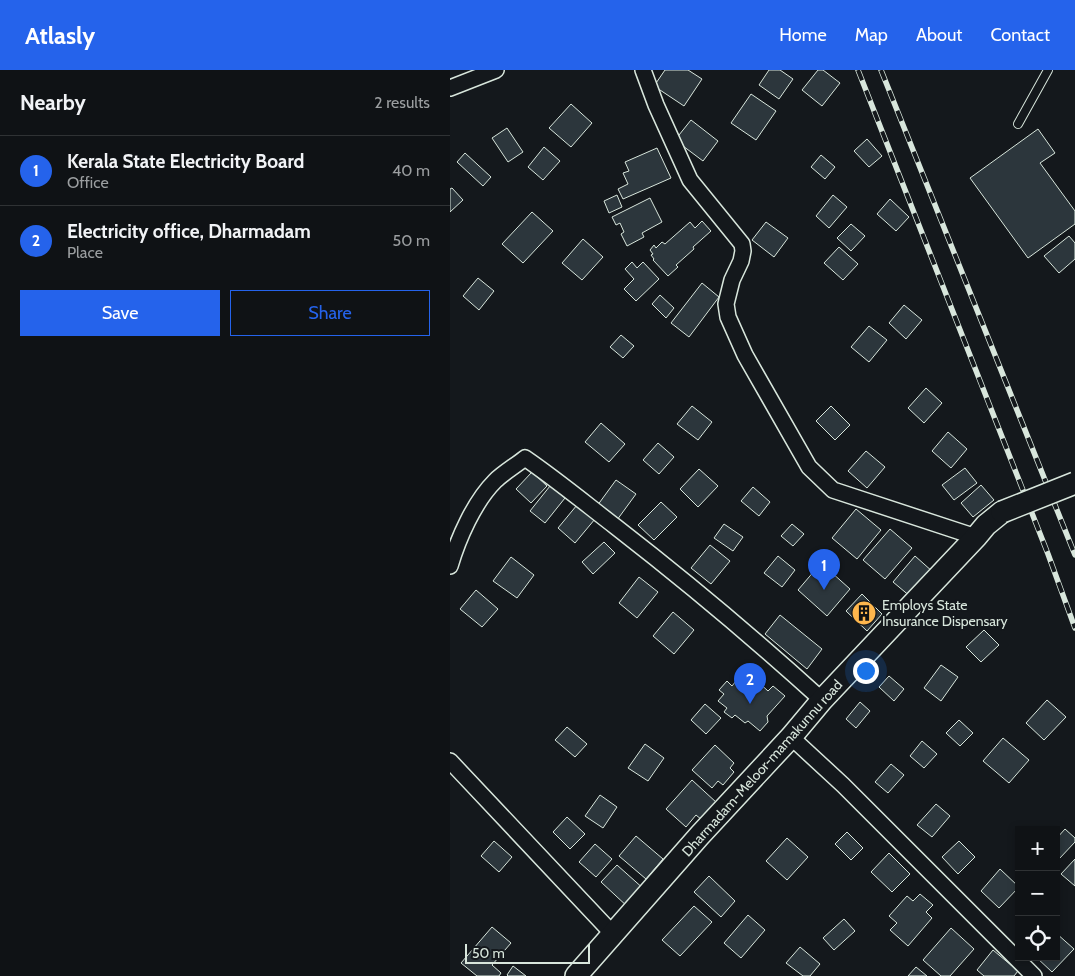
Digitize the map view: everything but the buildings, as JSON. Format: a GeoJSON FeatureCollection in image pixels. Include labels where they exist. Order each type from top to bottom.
{"type":"FeatureCollection","features":[{"type":"Feature","properties":{"kind":"main road","name":"Dharmadam-Meloor-mamakunnu road"},"geometry":{"type":"LineString","coordinates":[[576,976],[822,700],[976,537],[986,524],[1002,512],[1075,483]]}},
{"type":"Feature","properties":{"kind":"street"},"geometry":{"type":"LineString","coordinates":[[450,88],[496,70]]}},
{"type":"Feature","properties":{"kind":"street"},"geometry":{"type":"LineString","coordinates":[[643,70],[656,105],[690,180],[742,244],[741,261],[732,280],[726,304],[728,317],[745,355],[809,467],[833,490],[976,537]]}},
{"type":"Feature","properties":{"kind":"street"},"geometry":{"type":"LineString","coordinates":[[450,566],[453,554],[470,514],[494,482],[525,458],[561,482],[672,570],[762,646],[822,700]]}},
{"type":"Feature","properties":{"kind":"street"},"geometry":{"type":"LineString","coordinates":[[791,737],[843,785],[1034,976]]}},
{"type":"Feature","properties":{"kind":"street"},"geometry":{"type":"LineString","coordinates":[[450,761],[613,934]]}},
{"type":"Feature","properties":{"kind":"lane"},"geometry":{"type":"LineString","coordinates":[[1018,124],[1048,70]]}},
{"type":"Feature","properties":{"kind":"railway"},"geometry":{"type":"LineString","coordinates":[[858,70],[1048,554],[1075,628]]}},
{"type":"Feature","properties":{"kind":"railway"},"geometry":{"type":"LineString","coordinates":[[881,70],[1075,555]]}},
{"type":"Feature","properties":{"kind":"place","name":"Kerala State Electricity Board"},"geometry":{"type":"Point","coordinates":[824,590]}},
{"type":"Feature","properties":{"kind":"place","name":"Employs State Insurance Dispensary"},"geometry":{"type":"Point","coordinates":[864,613]}},
{"type":"Feature","properties":{"kind":"place","name":"Electricity office, Dharmadam"},"geometry":{"type":"Point","coordinates":[750,704]}}]}
